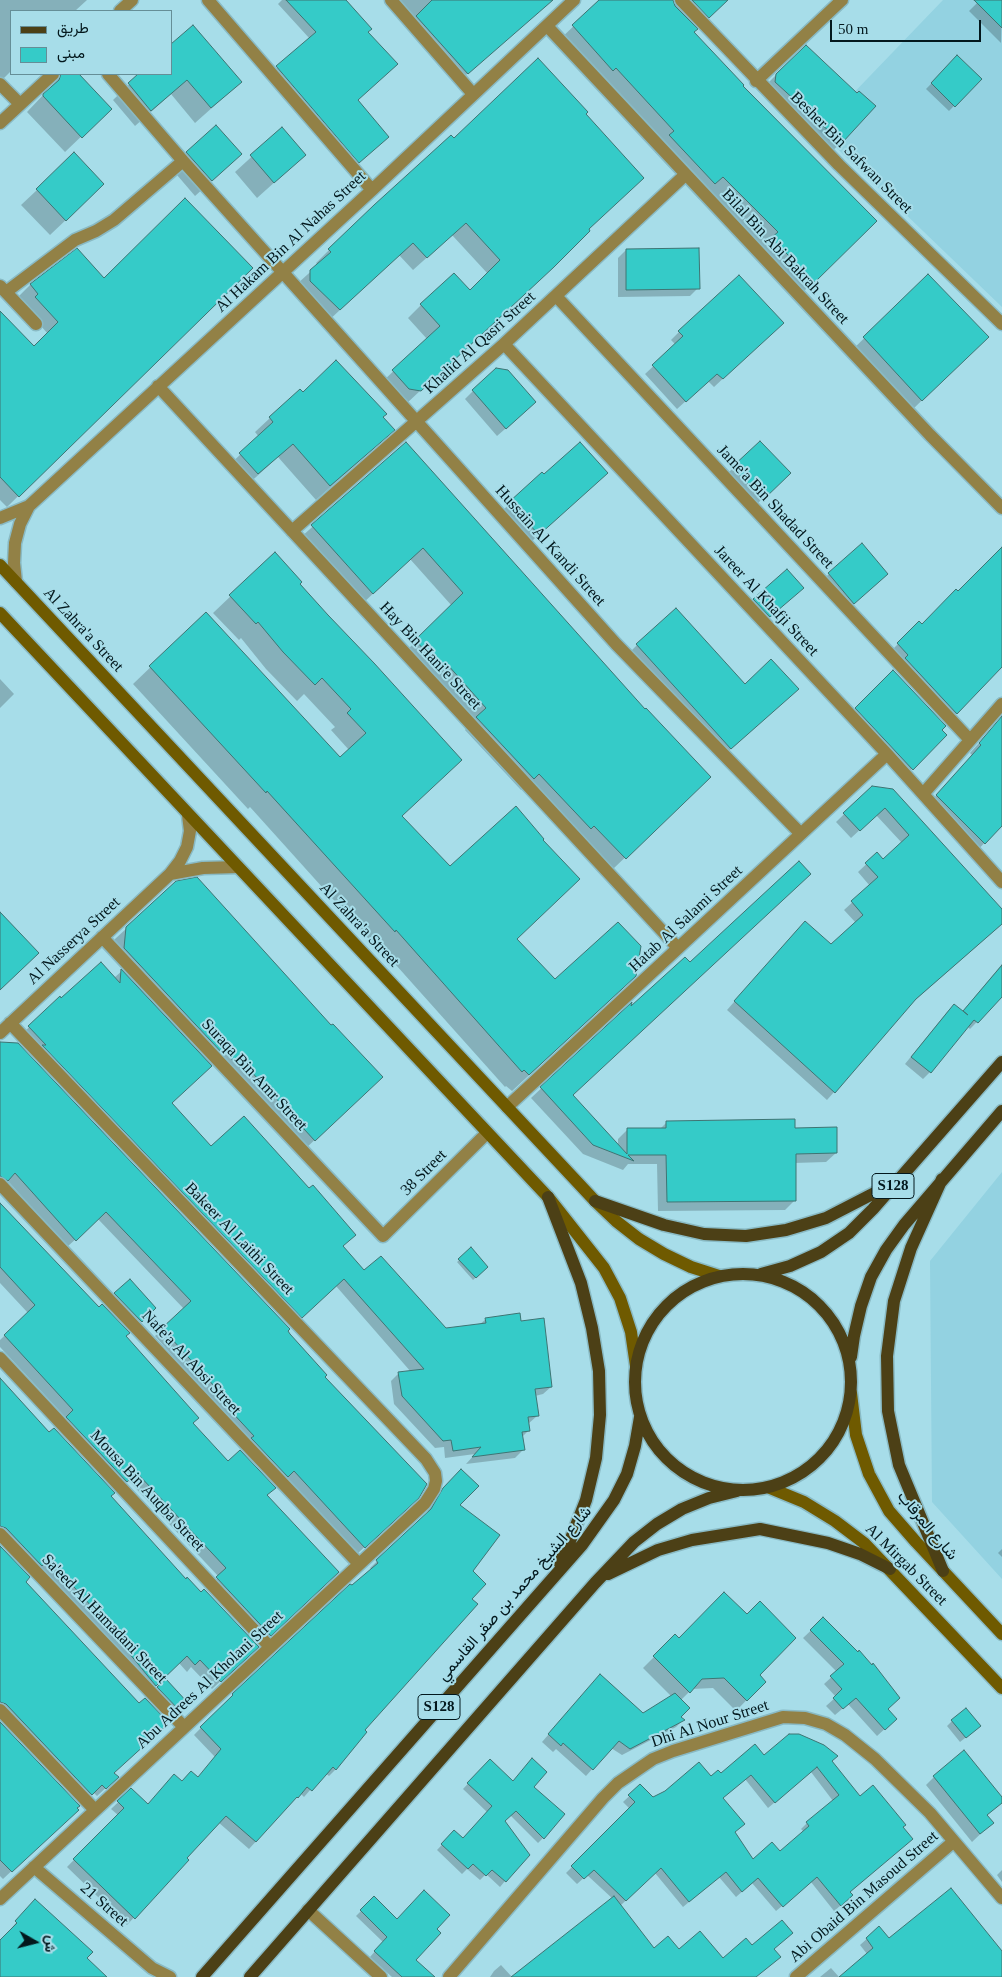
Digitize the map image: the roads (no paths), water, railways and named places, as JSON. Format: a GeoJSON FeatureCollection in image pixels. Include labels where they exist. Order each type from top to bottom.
{"type":"FeatureCollection","features":[{"type":"Feature","properties":{"kind":"main road","name":"Al Zahra'a Street"},"geometry":{"type":"LineString","coordinates":[[0,565],[595,1201],[639,1239],[664,1254],[718,1276]]}},
{"type":"Feature","properties":{"kind":"main road"},"geometry":{"type":"LineString","coordinates":[[0,613],[548,1198],[604,1268],[620,1298],[631,1332],[636,1366],[635,1392],[640,1417],[652,1440],[667,1460],[688,1476],[711,1486],[737,1491],[770,1488],[795,1478],[822,1456],[833,1442],[845,1419],[851,1393],[850,1367],[845,1344],[834,1323],[820,1305],[802,1290],[781,1280],[758,1274],[718,1276],[694,1285],[673,1299],[655,1318],[643,1341],[636,1366]]}},
{"type":"Feature","properties":{"kind":"main road","name":"S128"},"geometry":{"type":"LineString","coordinates":[[758,1274],[790,1266],[821,1252],[849,1233],[1002,1062]]}},
{"type":"Feature","properties":{"kind":"main road","name":"S128"},"geometry":{"type":"LineString","coordinates":[[850,1367],[854,1336],[861,1306],[872,1277],[886,1250],[942,1179],[1002,1111]]}},
{"type":"Feature","properties":{"kind":"main road"},"geometry":{"type":"LineString","coordinates":[[942,1179],[911,1248],[897,1292],[887,1356],[888,1411],[900,1465],[943,1571]]}},
{"type":"Feature","properties":{"kind":"main road"},"geometry":{"type":"LineString","coordinates":[[595,1201],[664,1225],[704,1234],[746,1236],[786,1230],[826,1218],[898,1180]]}},
{"type":"Feature","properties":{"kind":"main road"},"geometry":{"type":"LineString","coordinates":[[548,1198],[581,1283],[592,1328],[598,1371],[600,1415],[596,1458],[586,1500],[570,1541],[550,1580]]}},
{"type":"Feature","properties":{"kind":"main road","name":"شارع المرقاب"},"geometry":{"type":"LineString","coordinates":[[851,1393],[856,1435],[869,1474],[889,1511],[1002,1634]]}},
{"type":"Feature","properties":{"kind":"main road","name":"شارع الشيخ محمد بن صقر القاسمي"},"geometry":{"type":"LineString","coordinates":[[202,1977],[582,1545],[614,1500],[627,1474],[636,1446],[640,1417]]}},
{"type":"Feature","properties":{"kind":"main road","name":"Al Mirgab Street"},"geometry":{"type":"LineString","coordinates":[[770,1488],[804,1502],[835,1521],[864,1543],[1002,1688]]}},
{"type":"Feature","properties":{"kind":"main road","name":"S128"},"geometry":{"type":"LineString","coordinates":[[250,1977],[600,1578],[634,1542],[657,1524],[682,1510],[709,1498],[737,1491]]}},
{"type":"Feature","properties":{"kind":"main road"},"geometry":{"type":"LineString","coordinates":[[600,1578],[666,1548],[692,1540],[760,1529],[828,1543],[860,1554],[890,1569]]}},
{"type":"Feature","properties":{"kind":"street"},"geometry":{"type":"LineString","coordinates":[[121,10],[132,0]]}},
{"type":"Feature","properties":{"kind":"street"},"geometry":{"type":"LineString","coordinates":[[208,0],[372,190]]}},
{"type":"Feature","properties":{"kind":"street"},"geometry":{"type":"LineString","coordinates":[[391,0],[473,94]]}},
{"type":"Feature","properties":{"kind":"street","name":"Al Hakam Bin Al Nahas Street"},"geometry":{"type":"LineString","coordinates":[[0,518],[29,506],[372,190],[574,0]]}},
{"type":"Feature","properties":{"kind":"street","name":"Besher Bin Safwan Street"},"geometry":{"type":"LineString","coordinates":[[681,0],[756,81],[860,187],[1002,324]]}},
{"type":"Feature","properties":{"kind":"street"},"geometry":{"type":"LineString","coordinates":[[756,81],[842,0]]}},
{"type":"Feature","properties":{"kind":"street","name":"Bilal Bin Abi Bakrah Street"},"geometry":{"type":"LineString","coordinates":[[547,26],[930,435],[1002,508]]}},
{"type":"Feature","properties":{"kind":"street"},"geometry":{"type":"LineString","coordinates":[[0,123],[52,75]]}},
{"type":"Feature","properties":{"kind":"street","name":"Hussain Al Kandi Street"},"geometry":{"type":"LineString","coordinates":[[109,75],[183,162],[616,644],[801,834]]}},
{"type":"Feature","properties":{"kind":"street"},"geometry":{"type":"LineString","coordinates":[[0,84],[20,104]]}},
{"type":"Feature","properties":{"kind":"street"},"geometry":{"type":"LineString","coordinates":[[36,324],[3,289],[75,240],[96,231],[114,220],[183,162]]}},
{"type":"Feature","properties":{"kind":"street","name":"Khalid Al Qasri Street"},"geometry":{"type":"LineString","coordinates":[[292,531],[504,344],[685,175]]}},
{"type":"Feature","properties":{"kind":"street","name":"Jame'a Bin Shadad Street"},"geometry":{"type":"LineString","coordinates":[[556,296],[970,740]]}},
{"type":"Feature","properties":{"kind":"street","name":"Jareer Al Khafji Street"},"geometry":{"type":"LineString","coordinates":[[504,344],[887,754],[1002,882]]}},
{"type":"Feature","properties":{"kind":"street","name":"Hay Bin Hani'e Street"},"geometry":{"type":"LineString","coordinates":[[158,386],[678,948]]}},
{"type":"Feature","properties":{"kind":"street","name":"Al Hakam Bin Al Nahas Street"},"geometry":{"type":"LineString","coordinates":[[16,582],[14,563],[15,543],[20,524],[29,506]]}},
{"type":"Feature","properties":{"kind":"street"},"geometry":{"type":"LineString","coordinates":[[923,794],[1002,704]]}},
{"type":"Feature","properties":{"kind":"street","name":"Hatab Al Salami Street"},"geometry":{"type":"LineString","coordinates":[[507,1107],[887,754]]}},
{"type":"Feature","properties":{"kind":"street","name":"Al Nasserya Street"},"geometry":{"type":"LineString","coordinates":[[0,1033],[170,874],[180,861],[186,847],[190,831],[188,815]]}},
{"type":"Feature","properties":{"kind":"street"},"geometry":{"type":"LineString","coordinates":[[170,874],[203,868],[238,867]]}},
{"type":"Feature","properties":{"kind":"street","name":"Suraqa Bin Amr Street"},"geometry":{"type":"LineString","coordinates":[[102,937],[383,1236]]}},
{"type":"Feature","properties":{"kind":"street","name":"Bakeer Al Laithi Street"},"geometry":{"type":"LineString","coordinates":[[10,1023],[426,1459],[435,1473],[436,1481]]}},
{"type":"Feature","properties":{"kind":"street","name":"38 Street"},"geometry":{"type":"LineString","coordinates":[[383,1236],[487,1133]]}},
{"type":"Feature","properties":{"kind":"street","name":"Nafe'a Al Absi Street"},"geometry":{"type":"LineString","coordinates":[[0,1184],[359,1564]]}},
{"type":"Feature","properties":{"kind":"street","name":"Mousa Bin Auqba Street"},"geometry":{"type":"LineString","coordinates":[[0,1358],[270,1647]]}},
{"type":"Feature","properties":{"kind":"street","name":"Abu Adrees Al Kholani Street"},"geometry":{"type":"LineString","coordinates":[[2,1892],[34,1867],[425,1503],[434,1490],[436,1481]]}},
{"type":"Feature","properties":{"kind":"street","name":"Sa'eed Al Hamadani Street"},"geometry":{"type":"LineString","coordinates":[[0,1534],[184,1727]]}},
{"type":"Feature","properties":{"kind":"street"},"geometry":{"type":"LineString","coordinates":[[0,1710],[95,1810]]}},
{"type":"Feature","properties":{"kind":"street","name":"Dhi Al Nour Street"},"geometry":{"type":"LineString","coordinates":[[449,1977],[602,1798],[618,1783],[635,1770],[660,1756],[783,1717],[805,1718],[826,1724],[845,1735],[903,1785],[930,1813],[1002,1898]]}},
{"type":"Feature","properties":{"kind":"street","name":"Abi Obaid Bin Masoud Street"},"geometry":{"type":"LineString","coordinates":[[796,1977],[953,1842]]}},
{"type":"Feature","properties":{"kind":"street","name":"21 Street"},"geometry":{"type":"LineString","coordinates":[[34,1867],[156,1973],[170,1977]]}},
{"type":"Feature","properties":{"kind":"street"},"geometry":{"type":"LineString","coordinates":[[308,1910],[381,1977]]}}]}
